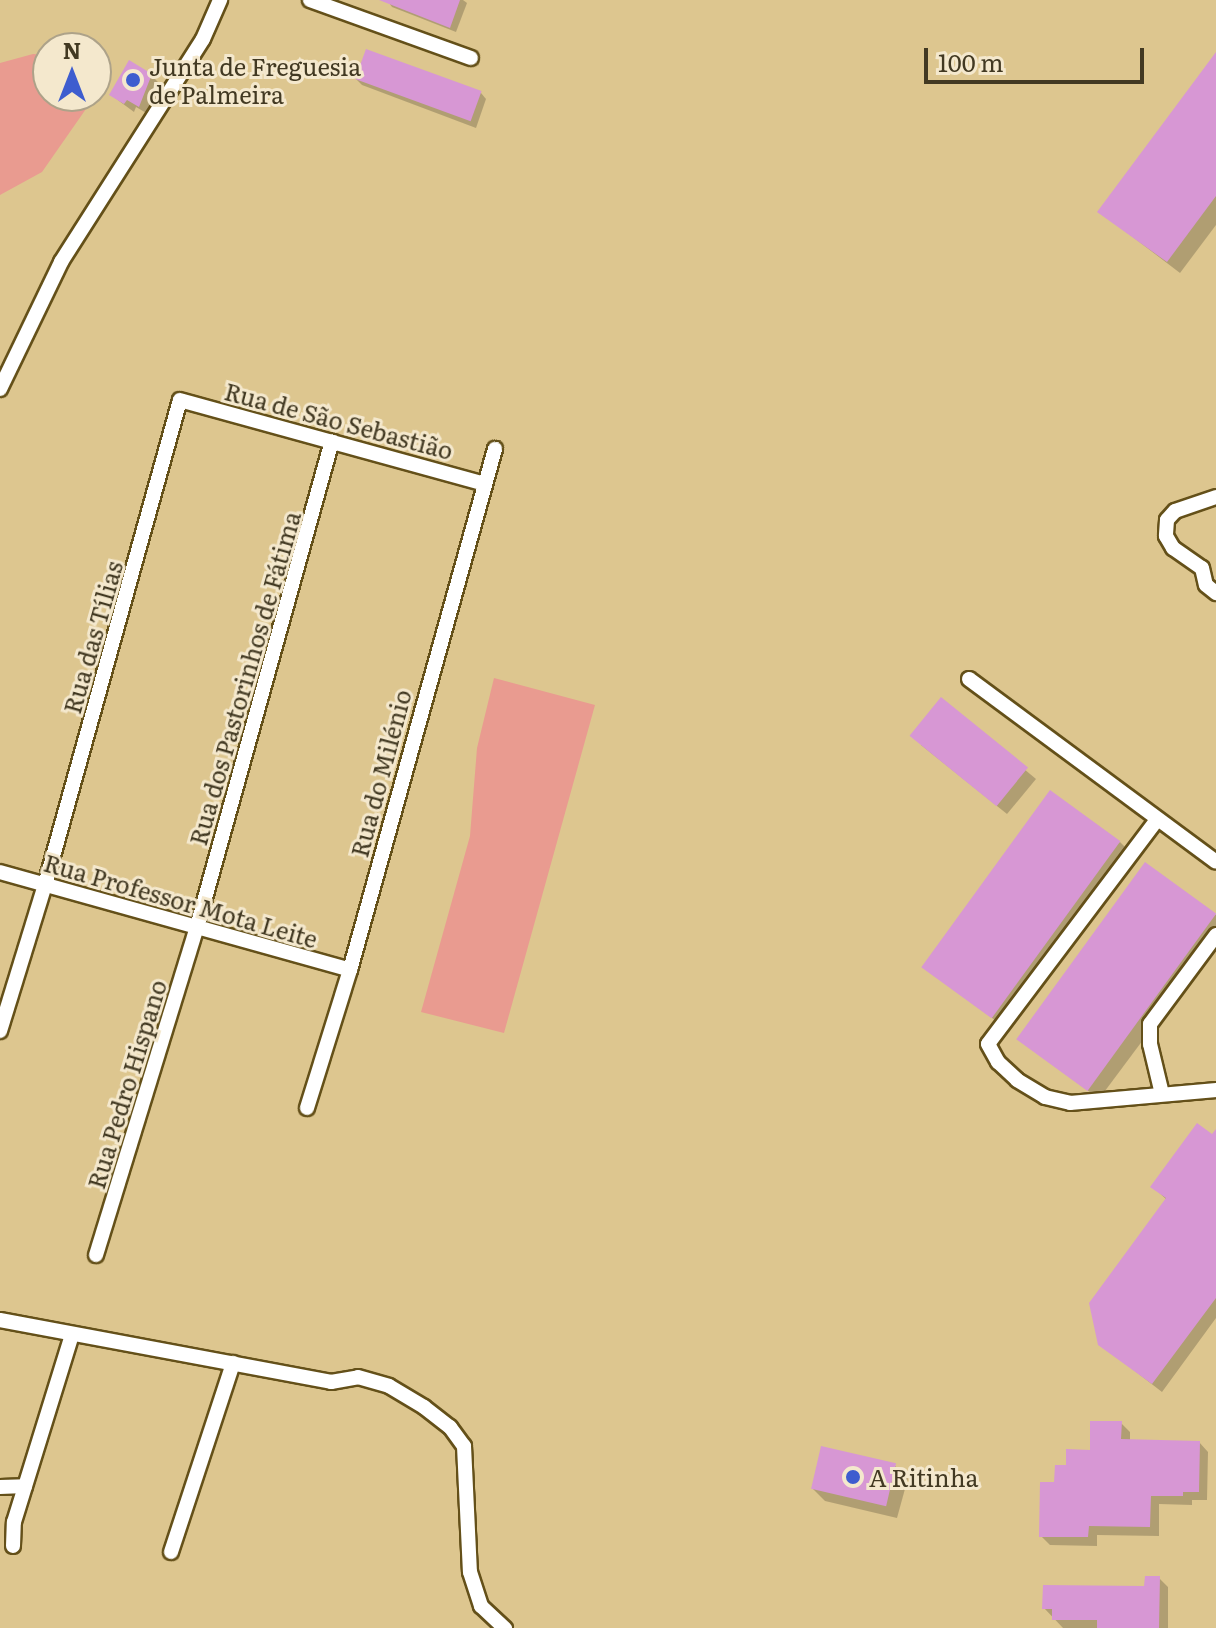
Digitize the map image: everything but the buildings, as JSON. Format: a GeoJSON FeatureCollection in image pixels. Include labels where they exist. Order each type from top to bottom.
{"type":"FeatureCollection","features":[{"type":"Feature","properties":{"kind":"street"},"geometry":{"type":"LineString","coordinates":[[0,389],[61,262],[203,39],[220,0]]}},
{"type":"Feature","properties":{"kind":"street"},"geometry":{"type":"LineString","coordinates":[[310,0],[471,58]]}},
{"type":"Feature","properties":{"kind":"street","name":"Rua de São Sebastião"},"geometry":{"type":"LineString","coordinates":[[180,400],[485,484]]}},
{"type":"Feature","properties":{"kind":"street","name":"Rua das Tílias"},"geometry":{"type":"LineString","coordinates":[[0,1031],[45,885],[180,400]]}},
{"type":"Feature","properties":{"kind":"street","name":"Rua dos Pastorinhos de Fátima"},"geometry":{"type":"LineString","coordinates":[[197,927],[332,441]]}},
{"type":"Feature","properties":{"kind":"street","name":"Rua do Milénio"},"geometry":{"type":"LineString","coordinates":[[307,1108],[350,970],[495,449]]}},
{"type":"Feature","properties":{"kind":"street"},"geometry":{"type":"LineString","coordinates":[[1216,497],[1175,511],[1167,520],[1166,536],[1173,548],[1202,568],[1206,585],[1216,593]]}},
{"type":"Feature","properties":{"kind":"street"},"geometry":{"type":"LineString","coordinates":[[969,679],[1156,821],[1216,862]]}},
{"type":"Feature","properties":{"kind":"street"},"geometry":{"type":"LineString","coordinates":[[1156,821],[988,1044],[998,1062],[1017,1080],[1045,1097],[1070,1103],[1216,1090]]}},
{"type":"Feature","properties":{"kind":"street","name":"Rua Professor Mota Leite"},"geometry":{"type":"LineString","coordinates":[[0,872],[350,970]]}},
{"type":"Feature","properties":{"kind":"street","name":"Rua Pedro Hispano"},"geometry":{"type":"LineString","coordinates":[[96,1255],[197,927]]}},
{"type":"Feature","properties":{"kind":"street"},"geometry":{"type":"LineString","coordinates":[[1162,1094],[1150,1044],[1150,1024],[1216,935]]}},
{"type":"Feature","properties":{"kind":"street"},"geometry":{"type":"LineString","coordinates":[[0,1320],[331,1382],[358,1377],[389,1386],[424,1407],[458,1436],[466,1453],[470,1572],[481,1606],[505,1628]]}},
{"type":"Feature","properties":{"kind":"street"},"geometry":{"type":"LineString","coordinates":[[13,1546],[14,1522],[72,1335]]}},
{"type":"Feature","properties":{"kind":"street"},"geometry":{"type":"LineString","coordinates":[[171,1552],[233,1363]]}},
{"type":"Feature","properties":{"kind":"street"},"geometry":{"type":"LineString","coordinates":[[0,1487],[25,1486]]}},
{"type":"Feature","properties":{"kind":"shaded area"},"geometry":{"type":"Polygon","coordinates":[[[32,54],[32,112],[84,112],[42,172],[0,195],[0,63],[32,54]]]}},
{"type":"Feature","properties":{"kind":"shaded area"},"geometry":{"type":"Polygon","coordinates":[[[494,678],[595,705],[504,1033],[421,1012],[470,836],[477,748],[494,678]]]}},
{"type":"Feature","properties":{"kind":"place","name":"Junta de Freguesia de Palmeira"},"geometry":{"type":"Point","coordinates":[133,80]}},
{"type":"Feature","properties":{"kind":"place","name":"A Ritinha"},"geometry":{"type":"Point","coordinates":[853,1477]}}]}
